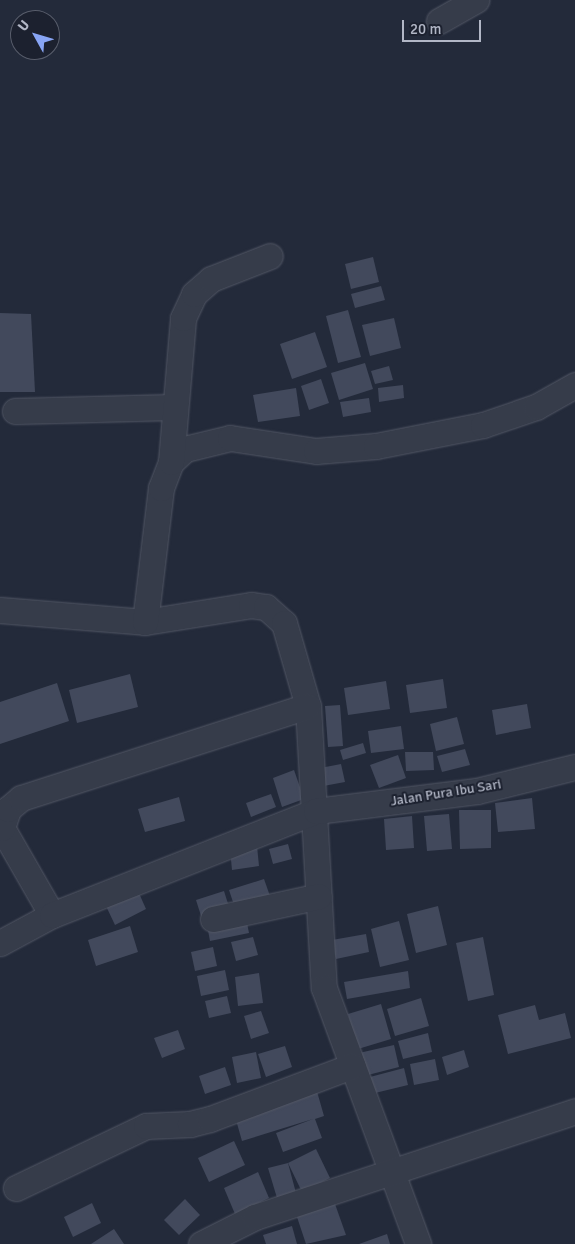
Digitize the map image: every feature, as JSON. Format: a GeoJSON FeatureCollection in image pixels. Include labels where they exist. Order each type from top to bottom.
{"type":"FeatureCollection","features":[{"type":"Feature","properties":{"kind":"street"},"geometry":{"type":"LineString","coordinates":[[439,21],[476,0]]}},
{"type":"Feature","properties":{"kind":"street"},"geometry":{"type":"LineString","coordinates":[[145,622],[161,488],[171,462],[174,407],[183,318],[194,294],[211,279],[270,256]]}},
{"type":"Feature","properties":{"kind":"street"},"geometry":{"type":"LineString","coordinates":[[171,462],[185,449],[230,438],[316,451],[376,446],[483,425],[536,407],[575,385]]}},
{"type":"Feature","properties":{"kind":"street"},"geometry":{"type":"LineString","coordinates":[[15,411],[174,407]]}},
{"type":"Feature","properties":{"kind":"street"},"geometry":{"type":"LineString","coordinates":[[0,610],[145,622],[250,605],[266,607],[284,623],[295,648],[308,706],[316,811],[324,988],[418,1244]]}},
{"type":"Feature","properties":{"kind":"street"},"geometry":{"type":"LineString","coordinates":[[52,915],[2,828],[8,809],[21,798],[308,706]]}},
{"type":"Feature","properties":{"kind":"street","name":"Jalan Pura Ibu Sari"},"geometry":{"type":"LineString","coordinates":[[0,943],[52,915],[316,811],[477,791],[575,767]]}},
{"type":"Feature","properties":{"kind":"street"},"geometry":{"type":"LineString","coordinates":[[213,919],[320,896]]}},
{"type":"Feature","properties":{"kind":"street"},"geometry":{"type":"LineString","coordinates":[[16,1188],[146,1126],[190,1124],[352,1066]]}},
{"type":"Feature","properties":{"kind":"street"},"geometry":{"type":"LineString","coordinates":[[201,1244],[255,1217],[575,1111]]}},
{"type":"Feature","properties":{"kind":"building"},"geometry":{"type":"Polygon","coordinates":[[[373,257],[379,282],[351,289],[345,264],[373,257]]]}},
{"type":"Feature","properties":{"kind":"building"},"geometry":{"type":"Polygon","coordinates":[[[381,286],[385,300],[355,308],[351,294],[381,286]]]}},
{"type":"Feature","properties":{"kind":"building"},"geometry":{"type":"Polygon","coordinates":[[[348,310],[361,357],[338,363],[326,316],[348,310]]]}},
{"type":"Feature","properties":{"kind":"building"},"geometry":{"type":"Polygon","coordinates":[[[0,313],[31,314],[35,392],[0,392],[0,313]]]}},
{"type":"Feature","properties":{"kind":"building"},"geometry":{"type":"Polygon","coordinates":[[[394,318],[401,348],[370,356],[362,325],[394,318]]]}},
{"type":"Feature","properties":{"kind":"building"},"geometry":{"type":"Polygon","coordinates":[[[315,332],[327,367],[292,379],[280,344],[315,332]]]}},
{"type":"Feature","properties":{"kind":"building"},"geometry":{"type":"Polygon","coordinates":[[[365,363],[373,389],[339,400],[331,373],[365,363]]]}},
{"type":"Feature","properties":{"kind":"building"},"geometry":{"type":"Polygon","coordinates":[[[389,366],[393,380],[375,384],[371,371],[389,366]]]}},
{"type":"Feature","properties":{"kind":"building"},"geometry":{"type":"Polygon","coordinates":[[[321,379],[329,403],[309,410],[301,386],[321,379]]]}},
{"type":"Feature","properties":{"kind":"building"},"geometry":{"type":"Polygon","coordinates":[[[403,385],[404,398],[379,402],[378,388],[403,385]]]}},
{"type":"Feature","properties":{"kind":"building"},"geometry":{"type":"Polygon","coordinates":[[[296,388],[300,416],[258,422],[253,395],[296,388]]]}},
{"type":"Feature","properties":{"kind":"building"},"geometry":{"type":"Polygon","coordinates":[[[369,398],[371,412],[343,417],[340,402],[369,398]]]}},
{"type":"Feature","properties":{"kind":"building"},"geometry":{"type":"Polygon","coordinates":[[[130,674],[138,707],[77,723],[69,690],[130,674]]]}},
{"type":"Feature","properties":{"kind":"building"},"geometry":{"type":"Polygon","coordinates":[[[443,679],[447,708],[410,713],[406,685],[443,679]]]}},
{"type":"Feature","properties":{"kind":"building"},"geometry":{"type":"Polygon","coordinates":[[[386,681],[390,709],[348,715],[344,688],[386,681]]]}},
{"type":"Feature","properties":{"kind":"building"},"geometry":{"type":"Polygon","coordinates":[[[57,683],[69,721],[0,744],[0,702],[57,683]]]}},
{"type":"Feature","properties":{"kind":"building"},"geometry":{"type":"Polygon","coordinates":[[[527,704],[531,728],[496,735],[492,710],[527,704]]]}},
{"type":"Feature","properties":{"kind":"building"},"geometry":{"type":"Polygon","coordinates":[[[340,705],[343,746],[328,747],[325,706],[340,705]]]}},
{"type":"Feature","properties":{"kind":"building"},"geometry":{"type":"Polygon","coordinates":[[[457,717],[464,744],[436,751],[430,724],[457,717]]]}},
{"type":"Feature","properties":{"kind":"building"},"geometry":{"type":"Polygon","coordinates":[[[401,726],[404,749],[371,753],[368,731],[401,726]]]}},
{"type":"Feature","properties":{"kind":"building"},"geometry":{"type":"Polygon","coordinates":[[[363,743],[366,753],[343,760],[340,750],[363,743]]]}},
{"type":"Feature","properties":{"kind":"building"},"geometry":{"type":"Polygon","coordinates":[[[465,749],[470,765],[442,772],[437,756],[465,749]]]}},
{"type":"Feature","properties":{"kind":"building"},"geometry":{"type":"Polygon","coordinates":[[[405,752],[433,752],[434,770],[406,771],[405,752]]]}},
{"type":"Feature","properties":{"kind":"building"},"geometry":{"type":"Polygon","coordinates":[[[398,755],[406,778],[379,788],[370,765],[398,755]]]}},
{"type":"Feature","properties":{"kind":"building"},"geometry":{"type":"Polygon","coordinates":[[[341,764],[345,782],[318,787],[315,769],[341,764]]]}},
{"type":"Feature","properties":{"kind":"building"},"geometry":{"type":"Polygon","coordinates":[[[294,770],[304,799],[282,807],[273,778],[294,770]]]}},
{"type":"Feature","properties":{"kind":"building"},"geometry":{"type":"Polygon","coordinates":[[[271,794],[276,807],[251,817],[246,803],[271,794]]]}},
{"type":"Feature","properties":{"kind":"building"},"geometry":{"type":"Polygon","coordinates":[[[179,797],[185,821],[145,832],[138,809],[179,797]]]}},
{"type":"Feature","properties":{"kind":"building"},"geometry":{"type":"Polygon","coordinates":[[[532,798],[535,829],[498,832],[495,803],[532,798]]]}},
{"type":"Feature","properties":{"kind":"building"},"geometry":{"type":"Polygon","coordinates":[[[459,810],[491,810],[491,848],[460,849],[459,810]]]}},
{"type":"Feature","properties":{"kind":"building"},"geometry":{"type":"Polygon","coordinates":[[[449,814],[452,849],[427,851],[424,816],[449,814]]]}},
{"type":"Feature","properties":{"kind":"building"},"geometry":{"type":"Polygon","coordinates":[[[412,816],[414,848],[386,850],[384,819],[412,816]]]}},
{"type":"Feature","properties":{"kind":"building"},"geometry":{"type":"Polygon","coordinates":[[[288,844],[292,859],[273,864],[269,849],[288,844]]]}},
{"type":"Feature","properties":{"kind":"building"},"geometry":{"type":"Polygon","coordinates":[[[257,846],[259,866],[232,870],[230,849],[257,846]]]}},
{"type":"Feature","properties":{"kind":"building"},"geometry":{"type":"Polygon","coordinates":[[[264,879],[270,896],[235,908],[229,890],[264,879]]]}},
{"type":"Feature","properties":{"kind":"building"},"geometry":{"type":"Polygon","coordinates":[[[138,891],[146,909],[115,925],[106,906],[138,891]]]}},
{"type":"Feature","properties":{"kind":"building"},"geometry":{"type":"Polygon","coordinates":[[[224,891],[230,910],[202,919],[196,900],[224,891]]]}},
{"type":"Feature","properties":{"kind":"building"},"geometry":{"type":"Polygon","coordinates":[[[438,906],[447,945],[416,953],[407,914],[438,906]]]}},
{"type":"Feature","properties":{"kind":"building"},"geometry":{"type":"Polygon","coordinates":[[[246,918],[249,933],[210,941],[207,925],[246,918]]]}},
{"type":"Feature","properties":{"kind":"building"},"geometry":{"type":"Polygon","coordinates":[[[399,921],[409,960],[380,967],[371,929],[399,921]]]}},
{"type":"Feature","properties":{"kind":"building"},"geometry":{"type":"Polygon","coordinates":[[[130,926],[138,952],[96,966],[88,940],[130,926]]]}},
{"type":"Feature","properties":{"kind":"building"},"geometry":{"type":"Polygon","coordinates":[[[366,934],[369,952],[336,959],[332,940],[366,934]]]}},
{"type":"Feature","properties":{"kind":"building"},"geometry":{"type":"Polygon","coordinates":[[[253,937],[258,955],[236,961],[231,942],[253,937]]]}},
{"type":"Feature","properties":{"kind":"building"},"geometry":{"type":"Polygon","coordinates":[[[483,937],[494,995],[468,1001],[456,943],[483,937]]]}},
{"type":"Feature","properties":{"kind":"building"},"geometry":{"type":"Polygon","coordinates":[[[213,947],[217,966],[195,971],[191,952],[213,947]]]}},
{"type":"Feature","properties":{"kind":"building"},"geometry":{"type":"Polygon","coordinates":[[[225,970],[229,990],[201,996],[197,976],[225,970]]]}},
{"type":"Feature","properties":{"kind":"building"},"geometry":{"type":"Polygon","coordinates":[[[408,971],[410,988],[347,999],[344,982],[408,971]]]}},
{"type":"Feature","properties":{"kind":"building"},"geometry":{"type":"Polygon","coordinates":[[[259,973],[263,1003],[238,1006],[235,977],[259,973]]]}},
{"type":"Feature","properties":{"kind":"building"},"geometry":{"type":"Polygon","coordinates":[[[227,996],[231,1013],[209,1018],[205,1001],[227,996]]]}},
{"type":"Feature","properties":{"kind":"building"},"geometry":{"type":"Polygon","coordinates":[[[421,998],[429,1026],[395,1036],[387,1009],[421,998]]]}},
{"type":"Feature","properties":{"kind":"building"},"geometry":{"type":"Polygon","coordinates":[[[381,1004],[391,1039],[358,1049],[348,1014],[381,1004]]]}},
{"type":"Feature","properties":{"kind":"building"},"geometry":{"type":"Polygon","coordinates":[[[535,1005],[539,1020],[565,1013],[571,1038],[508,1054],[498,1015],[535,1005]]]}},
{"type":"Feature","properties":{"kind":"building"},"geometry":{"type":"Polygon","coordinates":[[[261,1011],[269,1033],[251,1039],[244,1016],[261,1011]]]}},
{"type":"Feature","properties":{"kind":"building"},"geometry":{"type":"Polygon","coordinates":[[[178,1030],[185,1049],[162,1058],[154,1038],[178,1030]]]}},
{"type":"Feature","properties":{"kind":"building"},"geometry":{"type":"Polygon","coordinates":[[[428,1033],[432,1052],[403,1059],[398,1041],[428,1033]]]}},
{"type":"Feature","properties":{"kind":"building"},"geometry":{"type":"Polygon","coordinates":[[[394,1045],[399,1067],[364,1076],[359,1053],[394,1045]]]}},
{"type":"Feature","properties":{"kind":"building"},"geometry":{"type":"Polygon","coordinates":[[[285,1046],[292,1067],[266,1077],[258,1054],[285,1046]]]}},
{"type":"Feature","properties":{"kind":"building"},"geometry":{"type":"Polygon","coordinates":[[[464,1050],[469,1067],[447,1075],[442,1057],[464,1050]]]}},
{"type":"Feature","properties":{"kind":"building"},"geometry":{"type":"Polygon","coordinates":[[[256,1052],[261,1078],[237,1083],[232,1057],[256,1052]]]}},
{"type":"Feature","properties":{"kind":"building"},"geometry":{"type":"Polygon","coordinates":[[[435,1059],[439,1080],[414,1085],[410,1064],[435,1059]]]}},
{"type":"Feature","properties":{"kind":"building"},"geometry":{"type":"Polygon","coordinates":[[[225,1067],[231,1085],[205,1094],[199,1076],[225,1067]]]}},
{"type":"Feature","properties":{"kind":"building"},"geometry":{"type":"Polygon","coordinates":[[[404,1068],[408,1085],[375,1093],[370,1077],[404,1068]]]}},
{"type":"Feature","properties":{"kind":"building"},"geometry":{"type":"Polygon","coordinates":[[[316,1088],[324,1116],[315,1119],[322,1138],[283,1152],[276,1133],[313,1119],[242,1141],[234,1113],[316,1088]]]}},
{"type":"Feature","properties":{"kind":"building"},"geometry":{"type":"Polygon","coordinates":[[[234,1141],[245,1165],[209,1182],[198,1158],[234,1141]]]}},
{"type":"Feature","properties":{"kind":"building"},"geometry":{"type":"Polygon","coordinates":[[[316,1149],[330,1178],[302,1192],[288,1163],[316,1149]]]}},
{"type":"Feature","properties":{"kind":"building"},"geometry":{"type":"Polygon","coordinates":[[[288,1163],[296,1193],[277,1198],[268,1168],[288,1163]]]}},
{"type":"Feature","properties":{"kind":"building"},"geometry":{"type":"Polygon","coordinates":[[[258,1172],[269,1198],[235,1214],[224,1188],[258,1172]]]}},
{"type":"Feature","properties":{"kind":"building"},"geometry":{"type":"Polygon","coordinates":[[[185,1199],[200,1215],[179,1235],[164,1220],[185,1199]]]}},
{"type":"Feature","properties":{"kind":"building"},"geometry":{"type":"Polygon","coordinates":[[[92,1203],[101,1223],[73,1237],[64,1217],[92,1203]]]}},
{"type":"Feature","properties":{"kind":"building"},"geometry":{"type":"Polygon","coordinates":[[[335,1204],[346,1235],[306,1244],[297,1217],[335,1204]]]}},
{"type":"Feature","properties":{"kind":"building"},"geometry":{"type":"Polygon","coordinates":[[[292,1226],[297,1244],[266,1244],[263,1235],[292,1226]]]}},
{"type":"Feature","properties":{"kind":"building"},"geometry":{"type":"Polygon","coordinates":[[[114,1229],[124,1244],[91,1244],[114,1229]]]}},
{"type":"Feature","properties":{"kind":"building"},"geometry":{"type":"Polygon","coordinates":[[[387,1234],[390,1244],[359,1244],[387,1234]]]}}]}
